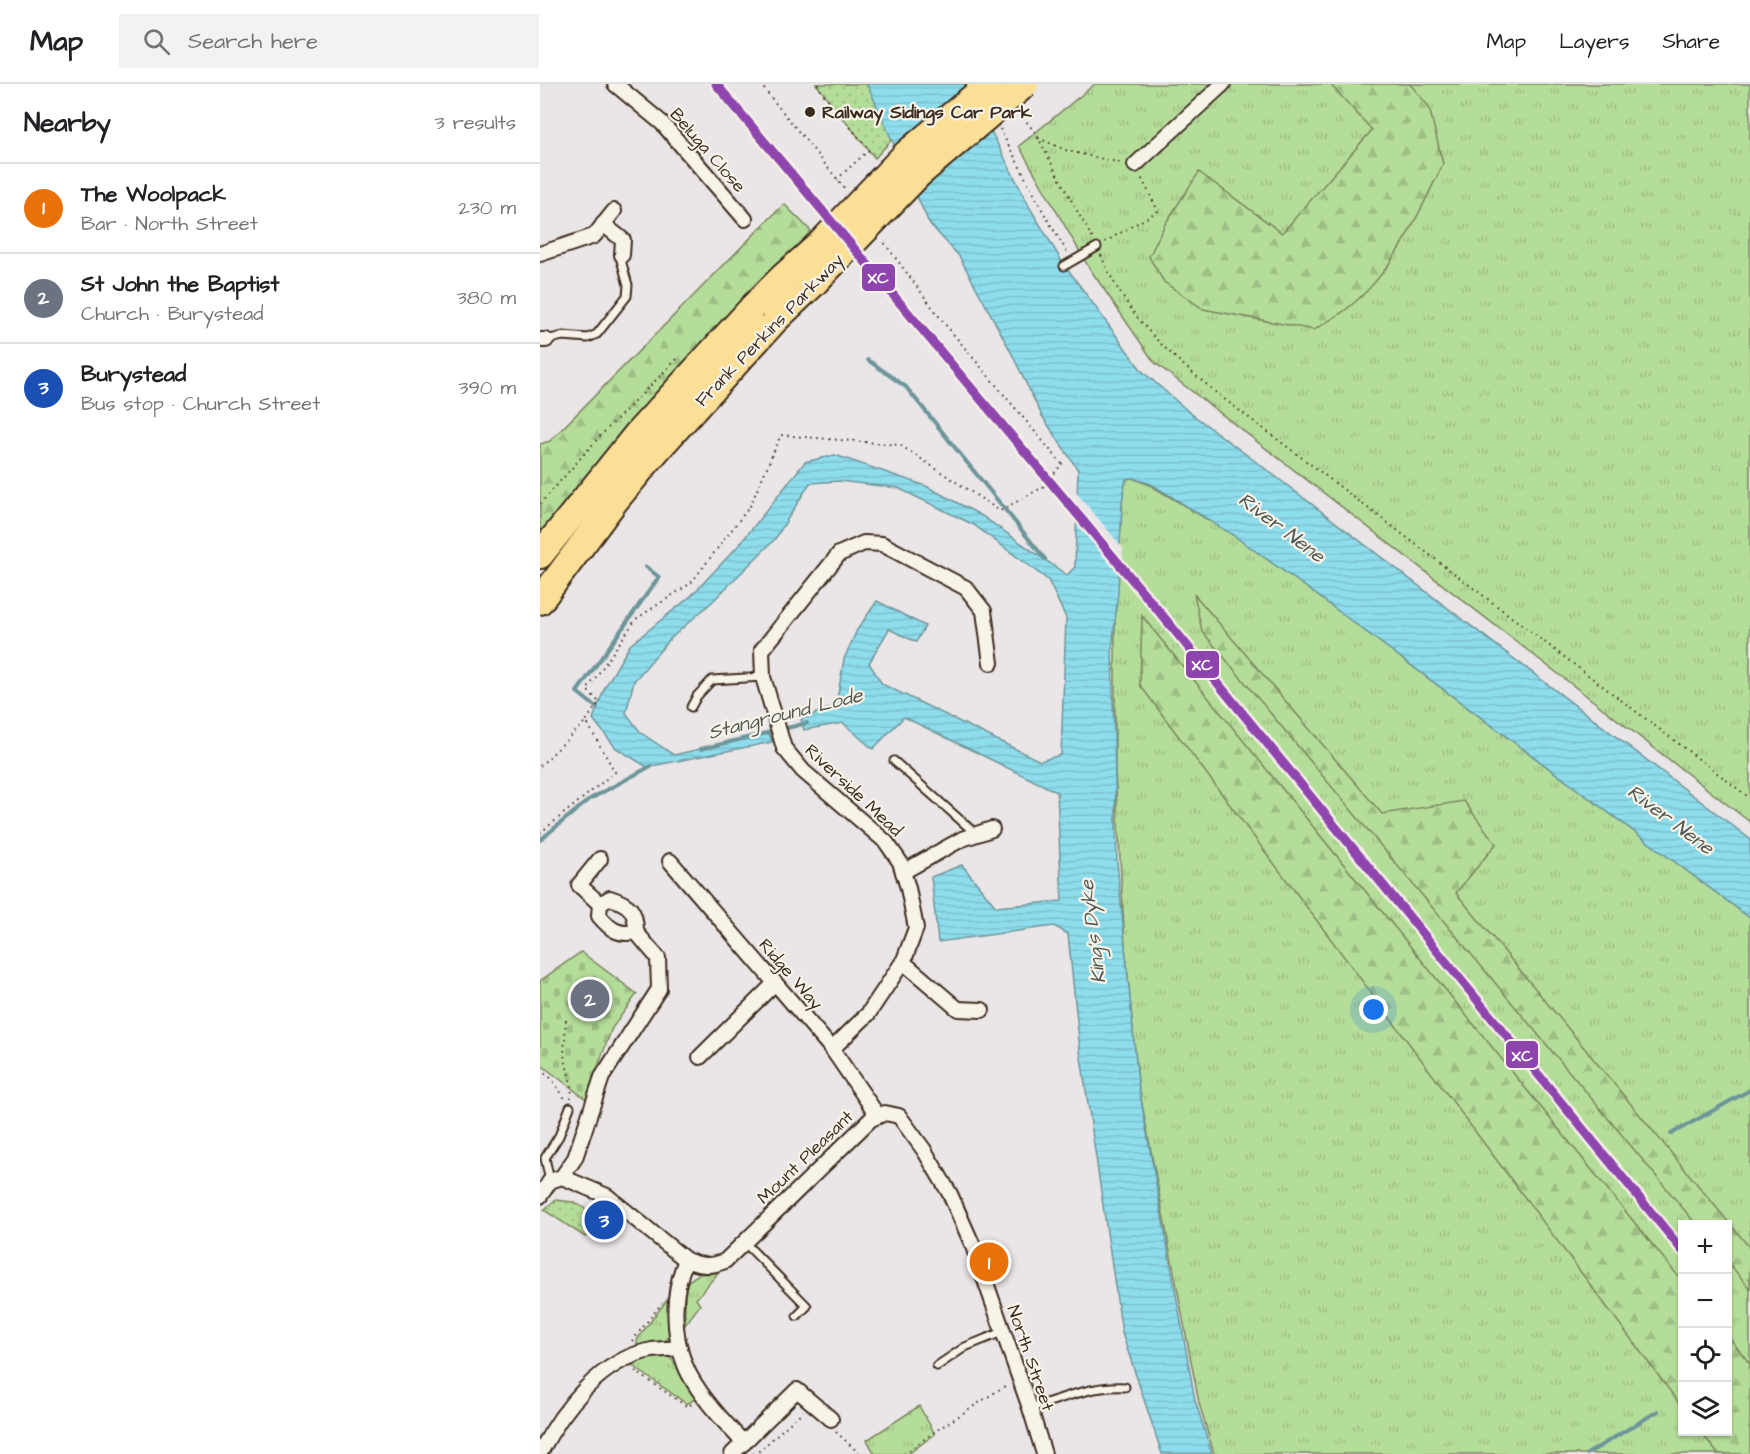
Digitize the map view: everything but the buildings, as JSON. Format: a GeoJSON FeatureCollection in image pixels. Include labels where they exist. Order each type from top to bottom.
{"type":"FeatureCollection","features":[{"type":"Feature","properties":{"kind":"highway","name":"Frank Perkins Parkway"},"geometry":{"type":"LineString","coordinates":[[540,555],[638,433],[713,348],[783,277],[819,245],[906,154],[989,84]]}},
{"type":"Feature","properties":{"kind":"highway","name":"Frank Perkins Parkway"},"geometry":{"type":"LineString","coordinates":[[540,601],[614,502],[657,450],[776,319],[919,174],[1025,84]]}},
{"type":"Feature","properties":{"kind":"street","name":"Beluga Close"},"geometry":{"type":"LineString","coordinates":[[615,84],[662,123],[745,219]]}},
{"type":"Feature","properties":{"kind":"street"},"geometry":{"type":"LineString","coordinates":[[1135,165],[1223,84]]}},
{"type":"Feature","properties":{"kind":"street"},"geometry":{"type":"LineString","coordinates":[[540,254],[594,236],[614,211]]}},
{"type":"Feature","properties":{"kind":"street"},"geometry":{"type":"LineString","coordinates":[[603,224],[628,240],[622,255]]}},
{"type":"Feature","properties":{"kind":"street","name":"Riverside Mead"},"geometry":{"type":"LineString","coordinates":[[832,1049],[868,1014],[903,962],[916,928],[900,862],[886,842],[803,771],[784,748],[763,677],[762,650],[839,554],[864,543],[882,544],[966,588],[984,611],[991,663]]}},
{"type":"Feature","properties":{"kind":"street"},"geometry":{"type":"LineString","coordinates":[[903,872],[962,839],[992,829]]}},
{"type":"Feature","properties":{"kind":"street"},"geometry":{"type":"LineString","coordinates":[[600,859],[579,885],[600,904]]}},
{"type":"Feature","properties":{"kind":"street","name":"Ridge Way"},"geometry":{"type":"LineString","coordinates":[[670,861],[832,1049],[878,1116]]}},
{"type":"Feature","properties":{"kind":"street"},"geometry":{"type":"LineString","coordinates":[[540,1197],[575,1158],[602,1077],[659,989],[658,958],[636,932],[636,917],[624,902],[610,898],[600,904]]}},
{"type":"Feature","properties":{"kind":"street"},"geometry":{"type":"LineString","coordinates":[[600,904],[599,916],[610,928],[626,934],[636,932]]}},
{"type":"Feature","properties":{"kind":"street"},"geometry":{"type":"LineString","coordinates":[[903,962],[958,1009],[982,1010]]}},
{"type":"Feature","properties":{"kind":"street"},"geometry":{"type":"LineString","coordinates":[[700,1057],[775,983]]}},
{"type":"Feature","properties":{"kind":"street","name":"Mount Pleasant"},"geometry":{"type":"LineString","coordinates":[[686,1260],[699,1266],[713,1266],[725,1261],[871,1119],[885,1113],[899,1116]]}},
{"type":"Feature","properties":{"kind":"street","name":"North Street"},"geometry":{"type":"LineString","coordinates":[[899,1116],[924,1150],[950,1194],[973,1246],[1044,1454]]}},
{"type":"Feature","properties":{"kind":"street"},"geometry":{"type":"LineString","coordinates":[[556,1179],[607,1196],[686,1260],[677,1287],[675,1316],[685,1366],[713,1409],[744,1443]]}},
{"type":"Feature","properties":{"kind":"street"},"geometry":{"type":"LineString","coordinates":[[540,1453],[565,1412],[606,1371],[651,1350],[680,1348]]}},
{"type":"Feature","properties":{"kind":"street"},"geometry":{"type":"LineString","coordinates":[[732,1454],[797,1390],[832,1424]]}},
{"type":"Feature","properties":{"kind":"lane"},"geometry":{"type":"LineString","coordinates":[[1064,266],[1097,247]]}},
{"type":"Feature","properties":{"kind":"lane"},"geometry":{"type":"LineString","coordinates":[[543,340],[563,336],[588,338],[597,334],[627,296],[628,285],[621,260],[622,255]]}},
{"type":"Feature","properties":{"kind":"lane"},"geometry":{"type":"LineString","coordinates":[[692,707],[697,696],[712,680],[763,677]]}},
{"type":"Feature","properties":{"kind":"lane"},"geometry":{"type":"LineString","coordinates":[[894,761],[976,834]]}},
{"type":"Feature","properties":{"kind":"lane"},"geometry":{"type":"LineString","coordinates":[[556,1179],[545,1158],[559,1136],[570,1107]]}},
{"type":"Feature","properties":{"kind":"lane"},"geometry":{"type":"LineString","coordinates":[[744,1242],[807,1306],[797,1316]]}},
{"type":"Feature","properties":{"kind":"lane"},"geometry":{"type":"LineString","coordinates":[[937,1366],[965,1347],[1002,1332]]}},
{"type":"Feature","properties":{"kind":"lane"},"geometry":{"type":"LineString","coordinates":[[1030,1408],[1088,1390],[1109,1386],[1125,1387]]}},
{"type":"Feature","properties":{"kind":"path"},"geometry":{"type":"LineString","coordinates":[[760,84],[851,198]]}},
{"type":"Feature","properties":{"kind":"path"},"geometry":{"type":"LineString","coordinates":[[818,84],[821,91],[869,150],[837,178]]}},
{"type":"Feature","properties":{"kind":"path"},"geometry":{"type":"LineString","coordinates":[[1097,247],[1158,211],[1135,165],[1068,151],[1038,138],[1115,285],[1142,325],[1176,360],[1750,798]]}},
{"type":"Feature","properties":{"kind":"path"},"geometry":{"type":"LineString","coordinates":[[1021,171],[1067,252],[1075,247]]}},
{"type":"Feature","properties":{"kind":"path"},"geometry":{"type":"LineString","coordinates":[[540,766],[586,721],[599,702],[587,690],[636,619],[691,583],[750,506],[781,435],[900,446],[1000,511],[1042,487],[1062,464],[944,323],[880,236]]}},
{"type":"Feature","properties":{"kind":"path"},"geometry":{"type":"LineString","coordinates":[[540,504],[601,435],[679,358]]}},
{"type":"Feature","properties":{"kind":"path"},"geometry":{"type":"LineString","coordinates":[[540,833],[615,772],[586,721]]}},
{"type":"Feature","properties":{"kind":"path"},"geometry":{"type":"LineString","coordinates":[[566,1020],[564,1055],[572,1088],[570,1107]]}},
{"type":"Feature","properties":{"kind":"path"},"geometry":{"type":"LineString","coordinates":[[540,1070],[550,1078],[570,1107]]}},
{"type":"Feature","properties":{"kind":"path"},"geometry":{"type":"LineString","coordinates":[[904,1454],[1018,1378]]}},
{"type":"Feature","properties":{"kind":"path"},"geometry":{"type":"LineString","coordinates":[[753,1454],[802,1412],[810,1409]]}},
{"type":"Feature","properties":{"kind":"path"},"geometry":{"type":"LineString","coordinates":[[832,1424],[845,1443],[860,1454]]}},
{"type":"Feature","properties":{"kind":"green space"},"geometry":{"type":"Polygon","coordinates":[[[816,84],[867,84],[893,138],[875,158],[816,84]]]}},
{"type":"Feature","properties":{"kind":"green space"},"geometry":{"type":"Polygon","coordinates":[[[1095,84],[1750,84],[1750,822],[1154,362],[1088,266],[1019,146],[1095,84]]]}},
{"type":"Feature","properties":{"kind":"green space"},"geometry":{"type":"Polygon","coordinates":[[[1330,84],[1410,84],[1429,107],[1443,164],[1404,241],[1379,277],[1345,310],[1314,330],[1203,309],[1164,282],[1149,257],[1165,224],[1199,172],[1282,233],[1372,130],[1330,84]]]}},
{"type":"Feature","properties":{"kind":"green space"},"geometry":{"type":"Polygon","coordinates":[[[784,204],[811,231],[747,298],[723,319],[617,439],[540,535],[540,444],[550,441],[784,204]]]}},
{"type":"Feature","properties":{"kind":"green space"},"geometry":{"type":"Polygon","coordinates":[[[1132,478],[1150,485],[1233,535],[1750,918],[1750,1454],[1214,1454],[1199,1403],[1138,1083],[1125,946],[1115,770],[1115,622],[1125,479],[1132,478]]]}},
{"type":"Feature","properties":{"kind":"green space"},"geometry":{"type":"Polygon","coordinates":[[[1194,594],[1382,814],[1464,801],[1496,844],[1456,893],[1727,1220],[1693,1220],[1202,631],[1194,594]]]}},
{"type":"Feature","properties":{"kind":"green space"},"geometry":{"type":"Polygon","coordinates":[[[1142,616],[1678,1276],[1678,1402],[1140,685],[1142,616]]]}},
{"type":"Feature","properties":{"kind":"green space"},"geometry":{"type":"Polygon","coordinates":[[[581,952],[637,994],[612,1028],[586,1099],[540,1064],[540,981],[581,952]]]}},
{"type":"Feature","properties":{"kind":"green space"},"geometry":{"type":"Polygon","coordinates":[[[555,1200],[573,1202],[603,1218],[585,1237],[544,1210],[555,1200]]]}},
{"type":"Feature","properties":{"kind":"green space"},"geometry":{"type":"Polygon","coordinates":[[[1732,1226],[1750,1248],[1750,1289],[1732,1267],[1732,1226]]]}},
{"type":"Feature","properties":{"kind":"green space"},"geometry":{"type":"Polygon","coordinates":[[[718,1273],[696,1299],[700,1305],[685,1325],[685,1293],[688,1281],[699,1274],[718,1273]]]}},
{"type":"Feature","properties":{"kind":"green space"},"geometry":{"type":"Polygon","coordinates":[[[669,1297],[670,1325],[667,1340],[636,1347],[638,1338],[669,1297]]]}},
{"type":"Feature","properties":{"kind":"green space"},"geometry":{"type":"Polygon","coordinates":[[[1732,1341],[1750,1364],[1750,1454],[1718,1454],[1704,1436],[1732,1436],[1732,1341]]]}},
{"type":"Feature","properties":{"kind":"green space"},"geometry":{"type":"Polygon","coordinates":[[[666,1355],[680,1369],[698,1397],[687,1404],[630,1364],[650,1356],[666,1355]]]}},
{"type":"Feature","properties":{"kind":"green space"},"geometry":{"type":"Polygon","coordinates":[[[919,1406],[935,1434],[908,1454],[875,1454],[867,1440],[919,1406]]]}},
{"type":"Feature","properties":{"kind":"water"},"geometry":{"type":"Polygon","coordinates":[[[867,84],[967,84],[1030,208],[1061,260],[1142,371],[1189,412],[1750,839],[1750,918],[1233,535],[1151,484],[1132,478],[1126,479],[1122,502],[1118,593],[1112,651],[1117,861],[1138,1083],[1195,1400],[1212,1454],[1162,1454],[1122,1333],[1080,1050],[1068,934],[1054,926],[938,942],[931,877],[962,865],[996,907],[1062,901],[1057,792],[904,717],[873,749],[843,723],[804,730],[801,719],[836,706],[844,659],[857,630],[877,601],[925,626],[916,642],[889,629],[869,663],[882,684],[1040,761],[1061,755],[1066,618],[1048,580],[974,525],[898,488],[839,481],[810,483],[775,539],[713,601],[670,639],[634,681],[626,713],[641,733],[674,755],[769,733],[772,742],[647,767],[616,748],[593,719],[605,687],[630,645],[691,596],[739,545],[805,462],[835,455],[926,486],[982,516],[1067,575],[1075,567],[1078,470],[1042,416],[1010,350],[959,256],[929,223],[867,84]]]}},
{"type":"Feature","properties":{"kind":"pier"},"geometry":{"type":"Polygon","coordinates":[[[1075,491],[1123,548],[1122,575],[1074,518],[1075,491]]]}},
{"type":"Feature","properties":{"kind":"waterway"},"geometry":{"type":"LineString","coordinates":[[868,360],[906,387],[1045,559]]}},
{"type":"Feature","properties":{"kind":"waterway"},"geometry":{"type":"LineString","coordinates":[[597,708],[577,692],[659,577],[646,567]]}},
{"type":"Feature","properties":{"kind":"waterway","name":"Stanground Lode"},"geometry":{"type":"LineString","coordinates":[[783,729],[807,723]]}},
{"type":"Feature","properties":{"kind":"waterway","name":"Stanground Lode"},"geometry":{"type":"LineString","coordinates":[[701,749],[775,731]]}},
{"type":"Feature","properties":{"kind":"waterway","name":"Stanground Lode"},"geometry":{"type":"LineString","coordinates":[[540,840],[590,799],[651,766]]}},
{"type":"Feature","properties":{"kind":"waterway"},"geometry":{"type":"LineString","coordinates":[[1671,1134],[1750,1090]]}},
{"type":"Feature","properties":{"kind":"waterway"},"geometry":{"type":"LineString","coordinates":[[1587,1454],[1658,1411]]}},
{"type":"Feature","properties":{"kind":"transit line","name":"XC"},"geometry":{"type":"LineString","coordinates":[[716,84],[1162,615],[1678,1245]]}},
{"type":"Feature","properties":{"kind":"place","name":"Railway Sidings Car Park"},"geometry":{"type":"Point","coordinates":[810,112]}},
{"type":"Feature","properties":{"kind":"place","name":"St John the Baptist"},"geometry":{"type":"Point","coordinates":[590,999]}},
{"type":"Feature","properties":{"kind":"place","name":"Burystead"},"geometry":{"type":"Point","coordinates":[604,1220]}},
{"type":"Feature","properties":{"kind":"place","name":"The Woolpack"},"geometry":{"type":"Point","coordinates":[989,1262]}},
{"type":"Feature","properties":{"kind":"water label","name":"River Nene"},"geometry":{"type":"Point","coordinates":[1282,527]}},
{"type":"Feature","properties":{"kind":"water label","name":"River Nene"},"geometry":{"type":"Point","coordinates":[1671,819]}},
{"type":"Feature","properties":{"kind":"water label","name":"King's Dyke"},"geometry":{"type":"Point","coordinates":[1092,932]}}]}
